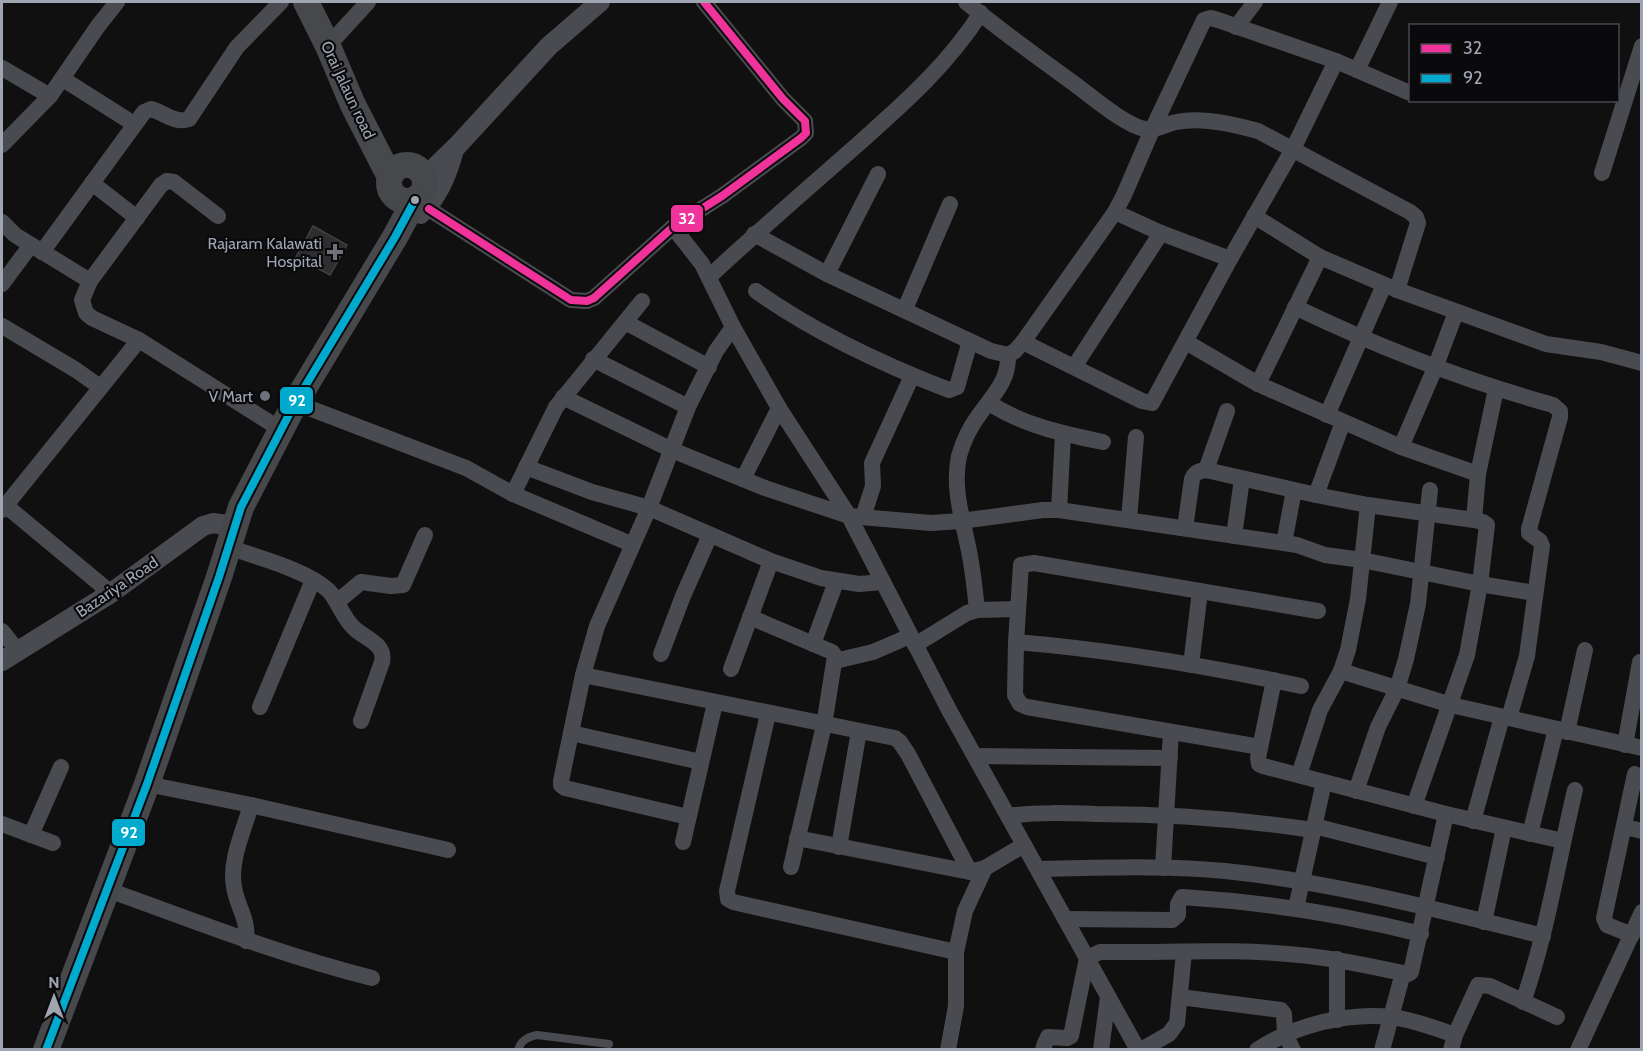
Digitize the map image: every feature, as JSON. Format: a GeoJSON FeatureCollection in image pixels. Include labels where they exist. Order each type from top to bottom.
{"type":"FeatureCollection","features":[{"type":"Feature","properties":{"kind":"main road","name":"Orai Jalaun road"},"geometry":{"type":"LineString","coordinates":[[306,2],[353,105],[406,190]]}},
{"type":"Feature","properties":{"kind":"main road","name":"Orai Jalaun road"},"geometry":{"type":"LineString","coordinates":[[318,2],[406,190]]}},
{"type":"Feature","properties":{"kind":"main road"},"geometry":{"type":"LineString","coordinates":[[406,190],[423,193],[425,177]]}},
{"type":"Feature","properties":{"kind":"main road"},"geometry":{"type":"LineString","coordinates":[[35,1050],[230,532],[250,469],[272,424],[291,401],[395,237],[406,190]]}},
{"type":"Feature","properties":{"kind":"main road"},"geometry":{"type":"LineString","coordinates":[[45,1050],[147,784],[219,577],[230,532],[291,401],[380,244],[406,190]]}},
{"type":"Feature","properties":{"kind":"street"},"geometry":{"type":"LineString","coordinates":[[2,145],[50,96],[117,2]]}},
{"type":"Feature","properties":{"kind":"street"},"geometry":{"type":"LineString","coordinates":[[2,285],[37,249],[92,183],[144,112],[151,110],[183,122],[189,119],[237,47],[280,2]]}},
{"type":"Feature","properties":{"kind":"street"},"geometry":{"type":"LineString","coordinates":[[335,38],[368,2]]}},
{"type":"Feature","properties":{"kind":"street"},"geometry":{"type":"LineString","coordinates":[[425,177],[458,146],[549,46],[600,2]]}},
{"type":"Feature","properties":{"kind":"street"},"geometry":{"type":"LineString","coordinates":[[406,190],[571,300],[578,302],[594,298],[674,227],[722,196],[806,133],[805,121],[783,99],[704,2]]}},
{"type":"Feature","properties":{"kind":"street"},"geometry":{"type":"LineString","coordinates":[[966,2],[1133,125],[1152,130],[1177,122],[1202,121],[1235,124],[1258,131],[1416,217],[1418,223],[1416,232],[1391,287],[1361,338],[1335,418],[1316,495]]}},
{"type":"Feature","properties":{"kind":"street"},"geometry":{"type":"LineString","coordinates":[[1236,27],[1255,2]]}},
{"type":"Feature","properties":{"kind":"street"},"geometry":{"type":"LineString","coordinates":[[1357,70],[1390,2]]}},
{"type":"Feature","properties":{"kind":"street"},"geometry":{"type":"LineString","coordinates":[[709,277],[754,234],[921,87],[959,46],[981,14]]}},
{"type":"Feature","properties":{"kind":"street"},"geometry":{"type":"LineString","coordinates":[[754,234],[827,274],[991,351],[1008,355],[1023,342],[1115,212],[1204,20],[1210,18],[1218,20],[1336,61],[1409,93]]}},
{"type":"Feature","properties":{"kind":"street"},"geometry":{"type":"LineString","coordinates":[[1602,173],[1641,46]]}},
{"type":"Feature","properties":{"kind":"street"},"geometry":{"type":"LineString","coordinates":[[1023,342],[1142,401],[1152,403],[1293,149],[1336,61]]}},
{"type":"Feature","properties":{"kind":"street"},"geometry":{"type":"LineString","coordinates":[[2,68],[50,96]]}},
{"type":"Feature","properties":{"kind":"street"},"geometry":{"type":"LineString","coordinates":[[63,79],[134,124]]}},
{"type":"Feature","properties":{"kind":"street"},"geometry":{"type":"LineString","coordinates":[[406,190],[444,184],[453,165],[458,146]]}},
{"type":"Feature","properties":{"kind":"street"},"geometry":{"type":"LineString","coordinates":[[827,274],[878,174]]}},
{"type":"Feature","properties":{"kind":"street"},"geometry":{"type":"LineString","coordinates":[[218,216],[174,182],[167,181],[161,184],[90,281],[82,300],[86,313],[139,340],[272,424]]}},
{"type":"Feature","properties":{"kind":"street"},"geometry":{"type":"LineString","coordinates":[[92,183],[137,218]]}},
{"type":"Feature","properties":{"kind":"street"},"geometry":{"type":"LineString","coordinates":[[905,309],[950,204]]}},
{"type":"Feature","properties":{"kind":"street"},"geometry":{"type":"LineString","coordinates":[[1115,212],[1161,233],[1230,259]]}},
{"type":"Feature","properties":{"kind":"street"},"geometry":{"type":"LineString","coordinates":[[1254,216],[1320,257],[1456,312],[1546,344],[1601,352],[1641,363]]}},
{"type":"Feature","properties":{"kind":"street"},"geometry":{"type":"LineString","coordinates":[[2,222],[37,249],[90,281]]}},
{"type":"Feature","properties":{"kind":"street"},"geometry":{"type":"LineString","coordinates":[[674,227],[702,264],[733,327],[779,408],[856,517],[883,582],[913,640],[1139,1050],[1174,1029],[1177,1023],[1184,953]]}},
{"type":"Feature","properties":{"kind":"street"},"geometry":{"type":"LineString","coordinates":[[1074,367],[1161,233]]}},
{"type":"Feature","properties":{"kind":"street"},"geometry":{"type":"LineString","coordinates":[[1258,384],[1320,257]]}},
{"type":"Feature","properties":{"kind":"street"},"geometry":{"type":"LineString","coordinates":[[756,291],[786,312],[817,329],[912,376],[949,390],[957,387],[970,341]]}},
{"type":"Feature","properties":{"kind":"street"},"geometry":{"type":"LineString","coordinates":[[513,494],[556,407],[642,301]]}},
{"type":"Feature","properties":{"kind":"street"},"geometry":{"type":"LineString","coordinates":[[1295,308],[1435,368],[1553,405],[1560,411],[1529,529],[1529,533],[1540,541],[1542,546],[1527,656],[1473,821]]}},
{"type":"Feature","properties":{"kind":"street"},"geometry":{"type":"LineString","coordinates":[[1401,447],[1456,312]]}},
{"type":"Feature","properties":{"kind":"street"},"geometry":{"type":"LineString","coordinates":[[625,322],[709,367]]}},
{"type":"Feature","properties":{"kind":"street"},"geometry":{"type":"LineString","coordinates":[[2,326],[100,387]]}},
{"type":"Feature","properties":{"kind":"street"},"geometry":{"type":"LineString","coordinates":[[688,817],[565,788],[561,785],[561,781],[583,675],[597,626],[631,544],[649,508],[688,407],[716,351],[733,327]]}},
{"type":"Feature","properties":{"kind":"street"},"geometry":{"type":"LineString","coordinates":[[111,593],[3,508],[139,340]]}},
{"type":"Feature","properties":{"kind":"street"},"geometry":{"type":"LineString","coordinates":[[1186,342],[1258,384],[1401,447],[1478,474]]}},
{"type":"Feature","properties":{"kind":"street"},"geometry":{"type":"LineString","coordinates":[[977,610],[969,549],[962,521],[957,471],[960,454],[968,433],[979,414],[1000,388],[1007,371],[1008,355]]}},
{"type":"Feature","properties":{"kind":"street"},"geometry":{"type":"LineString","coordinates":[[593,359],[688,407]]}},
{"type":"Feature","properties":{"kind":"street"},"geometry":{"type":"LineString","coordinates":[[856,517],[873,486],[872,463],[912,376]]}},
{"type":"Feature","properties":{"kind":"street"},"geometry":{"type":"LineString","coordinates":[[1474,520],[1478,474],[1496,389]]}},
{"type":"Feature","properties":{"kind":"street"},"geometry":{"type":"LineString","coordinates":[[563,397],[672,450],[743,479],[856,517],[920,523],[962,521],[1043,510],[1059,510],[1284,543],[1306,547],[1325,555],[1535,593]]}},
{"type":"Feature","properties":{"kind":"street"},"geometry":{"type":"LineString","coordinates":[[291,401],[451,462],[513,494],[631,544]]}},
{"type":"Feature","properties":{"kind":"street"},"geometry":{"type":"LineString","coordinates":[[989,404],[1004,413],[1063,434],[1102,442]]}},
{"type":"Feature","properties":{"kind":"street"},"geometry":{"type":"LineString","coordinates":[[743,479],[779,408]]}},
{"type":"Feature","properties":{"kind":"street"},"geometry":{"type":"LineString","coordinates":[[1206,471],[1227,411]]}},
{"type":"Feature","properties":{"kind":"street"},"geometry":{"type":"LineString","coordinates":[[1059,510],[1063,434]]}},
{"type":"Feature","properties":{"kind":"street"},"geometry":{"type":"LineString","coordinates":[[1129,519],[1136,437]]}},
{"type":"Feature","properties":{"kind":"street"},"geometry":{"type":"LineString","coordinates":[[526,467],[581,488],[649,508],[771,561],[836,582],[859,584],[883,582]]}},
{"type":"Feature","properties":{"kind":"street"},"geometry":{"type":"LineString","coordinates":[[1185,528],[1192,478],[1194,474],[1206,471],[1368,506],[1474,520],[1487,525],[1480,584],[1467,655],[1414,806]]}},
{"type":"Feature","properties":{"kind":"street"},"geometry":{"type":"LineString","coordinates":[[1234,536],[1242,478]]}},
{"type":"Feature","properties":{"kind":"street"},"geometry":{"type":"LineString","coordinates":[[1284,543],[1294,490]]}},
{"type":"Feature","properties":{"kind":"street"},"geometry":{"type":"LineString","coordinates":[[1356,791],[1378,727],[1397,689],[1412,633],[1418,604],[1430,490]]}},
{"type":"Feature","properties":{"kind":"street"},"geometry":{"type":"LineString","coordinates":[[1299,776],[1320,710],[1341,671],[1354,623],[1368,506]]}},
{"type":"Feature","properties":{"kind":"street","name":"Bazariya Road"},"geometry":{"type":"LineString","coordinates":[[10,656],[111,593],[203,526],[213,523],[230,532]]}},
{"type":"Feature","properties":{"kind":"street"},"geometry":{"type":"LineString","coordinates":[[230,532],[282,565],[328,590],[353,628],[381,649],[383,655],[361,721]]}},
{"type":"Feature","properties":{"kind":"street"},"geometry":{"type":"LineString","coordinates":[[337,602],[361,582],[391,586],[403,585],[425,535]]}},
{"type":"Feature","properties":{"kind":"street"},"geometry":{"type":"LineString","coordinates":[[661,654],[710,535]]}},
{"type":"Feature","properties":{"kind":"street"},"geometry":{"type":"LineString","coordinates":[[731,669],[771,561]]}},
{"type":"Feature","properties":{"kind":"street"},"geometry":{"type":"LineString","coordinates":[[1260,747],[1020,704],[1015,694],[1017,609],[1021,565],[1025,563],[1318,611]]}},
{"type":"Feature","properties":{"kind":"street"},"geometry":{"type":"LineString","coordinates":[[260,707],[313,580]]}},
{"type":"Feature","properties":{"kind":"street"},"geometry":{"type":"LineString","coordinates":[[813,644],[836,582]]}},
{"type":"Feature","properties":{"kind":"street"},"geometry":{"type":"LineString","coordinates":[[1191,665],[1200,591]]}},
{"type":"Feature","properties":{"kind":"street"},"geometry":{"type":"LineString","coordinates":[[835,661],[913,640],[977,610],[1017,609]]}},
{"type":"Feature","properties":{"kind":"street"},"geometry":{"type":"LineString","coordinates":[[750,617],[832,652],[835,656],[824,725],[791,867]]}},
{"type":"Feature","properties":{"kind":"street"},"geometry":{"type":"LineString","coordinates":[[2,631],[10,656]]}},
{"type":"Feature","properties":{"kind":"street"},"geometry":{"type":"LineString","coordinates":[[1016,642],[1070,647],[1191,665],[1301,686]]}},
{"type":"Feature","properties":{"kind":"street"},"geometry":{"type":"LineString","coordinates":[[1530,834],[1585,650]]}},
{"type":"Feature","properties":{"kind":"street"},"geometry":{"type":"LineString","coordinates":[[1625,745],[1640,662]]}},
{"type":"Feature","properties":{"kind":"street"},"geometry":{"type":"LineString","coordinates":[[1341,671],[1450,705],[1641,748]]}},
{"type":"Feature","properties":{"kind":"street"},"geometry":{"type":"LineString","coordinates":[[583,675],[890,737],[900,742],[977,870],[956,952],[956,1006],[948,1050]]}},
{"type":"Feature","properties":{"kind":"street"},"geometry":{"type":"LineString","coordinates":[[1274,680],[1260,747],[1259,764],[1473,821],[1563,841]]}},
{"type":"Feature","properties":{"kind":"street"},"geometry":{"type":"LineString","coordinates":[[683,842],[715,703]]}},
{"type":"Feature","properties":{"kind":"street"},"geometry":{"type":"LineString","coordinates":[[768,714],[727,891],[728,899],[956,952]]}},
{"type":"Feature","properties":{"kind":"street"},"geometry":{"type":"LineString","coordinates":[[839,847],[859,731]]}},
{"type":"Feature","properties":{"kind":"street"},"geometry":{"type":"LineString","coordinates":[[1163,868],[1172,732]]}},
{"type":"Feature","properties":{"kind":"street"},"geometry":{"type":"LineString","coordinates":[[571,733],[701,762]]}},
{"type":"Feature","properties":{"kind":"street"},"geometry":{"type":"LineString","coordinates":[[975,756],[1170,758]]}},
{"type":"Feature","properties":{"kind":"street"},"geometry":{"type":"LineString","coordinates":[[31,835],[62,766]]}},
{"type":"Feature","properties":{"kind":"street"},"geometry":{"type":"LineString","coordinates":[[1632,935],[1607,925],[1604,918],[1633,829],[1635,774]]}},
{"type":"Feature","properties":{"kind":"street"},"geometry":{"type":"LineString","coordinates":[[1296,908],[1324,782]]}},
{"type":"Feature","properties":{"kind":"street"},"geometry":{"type":"LineString","coordinates":[[147,784],[448,850]]}},
{"type":"Feature","properties":{"kind":"street"},"geometry":{"type":"LineString","coordinates":[[1523,1002],[1543,936],[1575,790]]}},
{"type":"Feature","properties":{"kind":"street"},"geometry":{"type":"LineString","coordinates":[[246,940],[248,928],[234,886],[234,870],[250,805]]}},
{"type":"Feature","properties":{"kind":"street"},"geometry":{"type":"LineString","coordinates":[[1008,816],[1046,813],[1166,814],[1266,823],[1313,828],[1437,857]]}},
{"type":"Feature","properties":{"kind":"street"},"geometry":{"type":"LineString","coordinates":[[1087,958],[1100,952],[1259,953],[1337,959],[1408,974],[1413,969],[1446,814]]}},
{"type":"Feature","properties":{"kind":"street"},"geometry":{"type":"LineString","coordinates":[[2,824],[53,843]]}},
{"type":"Feature","properties":{"kind":"street"},"geometry":{"type":"LineString","coordinates":[[1484,922],[1504,828]]}},
{"type":"Feature","properties":{"kind":"street"},"geometry":{"type":"LineString","coordinates":[[797,838],[977,870],[1024,845]]}},
{"type":"Feature","properties":{"kind":"street"},"geometry":{"type":"LineString","coordinates":[[1038,869],[1163,868],[1224,871],[1302,881],[1543,936]]}},
{"type":"Feature","properties":{"kind":"street"},"geometry":{"type":"LineString","coordinates":[[106,889],[246,940],[321,965],[372,978]]}},
{"type":"Feature","properties":{"kind":"street"},"geometry":{"type":"LineString","coordinates":[[1065,919],[1172,920],[1178,915],[1178,904],[1182,897],[1296,908],[1383,924],[1420,934]]}},
{"type":"Feature","properties":{"kind":"street"},"geometry":{"type":"LineString","coordinates":[[1578,1050],[1641,912]]}},
{"type":"Feature","properties":{"kind":"street"},"geometry":{"type":"LineString","coordinates":[[1043,1050],[1048,1037],[1067,1038],[1071,1036],[1087,958]]}},
{"type":"Feature","properties":{"kind":"street"},"geometry":{"type":"LineString","coordinates":[[1337,959],[1337,1020]]}},
{"type":"Feature","properties":{"kind":"street"},"geometry":{"type":"LineString","coordinates":[[1382,1050],[1403,973]]}},
{"type":"Feature","properties":{"kind":"street"},"geometry":{"type":"LineString","coordinates":[[1257,1050],[1285,1034],[1337,1020],[1368,1017],[1392,1017],[1422,1024],[1456,1044],[1478,985],[1490,986],[1557,1017]]}},
{"type":"Feature","properties":{"kind":"street"},"geometry":{"type":"LineString","coordinates":[[1101,1050],[1108,997]]}},
{"type":"Feature","properties":{"kind":"street"},"geometry":{"type":"LineString","coordinates":[[1180,998],[1281,1010],[1284,1014],[1285,1034],[1293,1050]]}},
{"type":"Feature","properties":{"kind":"lane"},"geometry":{"type":"LineString","coordinates":[[518,1050],[527,1037],[537,1035],[609,1044]]}},
{"type":"Feature","properties":{"kind":"building"},"geometry":{"type":"Polygon","coordinates":[[[313,226],[347,245],[330,275],[296,257],[313,226]]]}},
{"type":"Feature","properties":{"kind":"transit line","name":"32"},"geometry":{"type":"LineString","coordinates":[[429,209],[571,300],[587,301],[594,298],[673,227],[722,196],[806,133],[805,121],[783,99],[704,2]]}},
{"type":"Feature","properties":{"kind":"transit line","name":"92"},"geometry":{"type":"LineString","coordinates":[[46,1050],[147,784],[241,507],[295,403],[415,200]]}},
{"type":"Feature","properties":{"kind":"place","name":"Rajaram Kalawati Hospital"},"geometry":{"type":"Point","coordinates":[335,252]}},
{"type":"Feature","properties":{"kind":"place","name":"V Mart"},"geometry":{"type":"Point","coordinates":[265,396]}}]}
